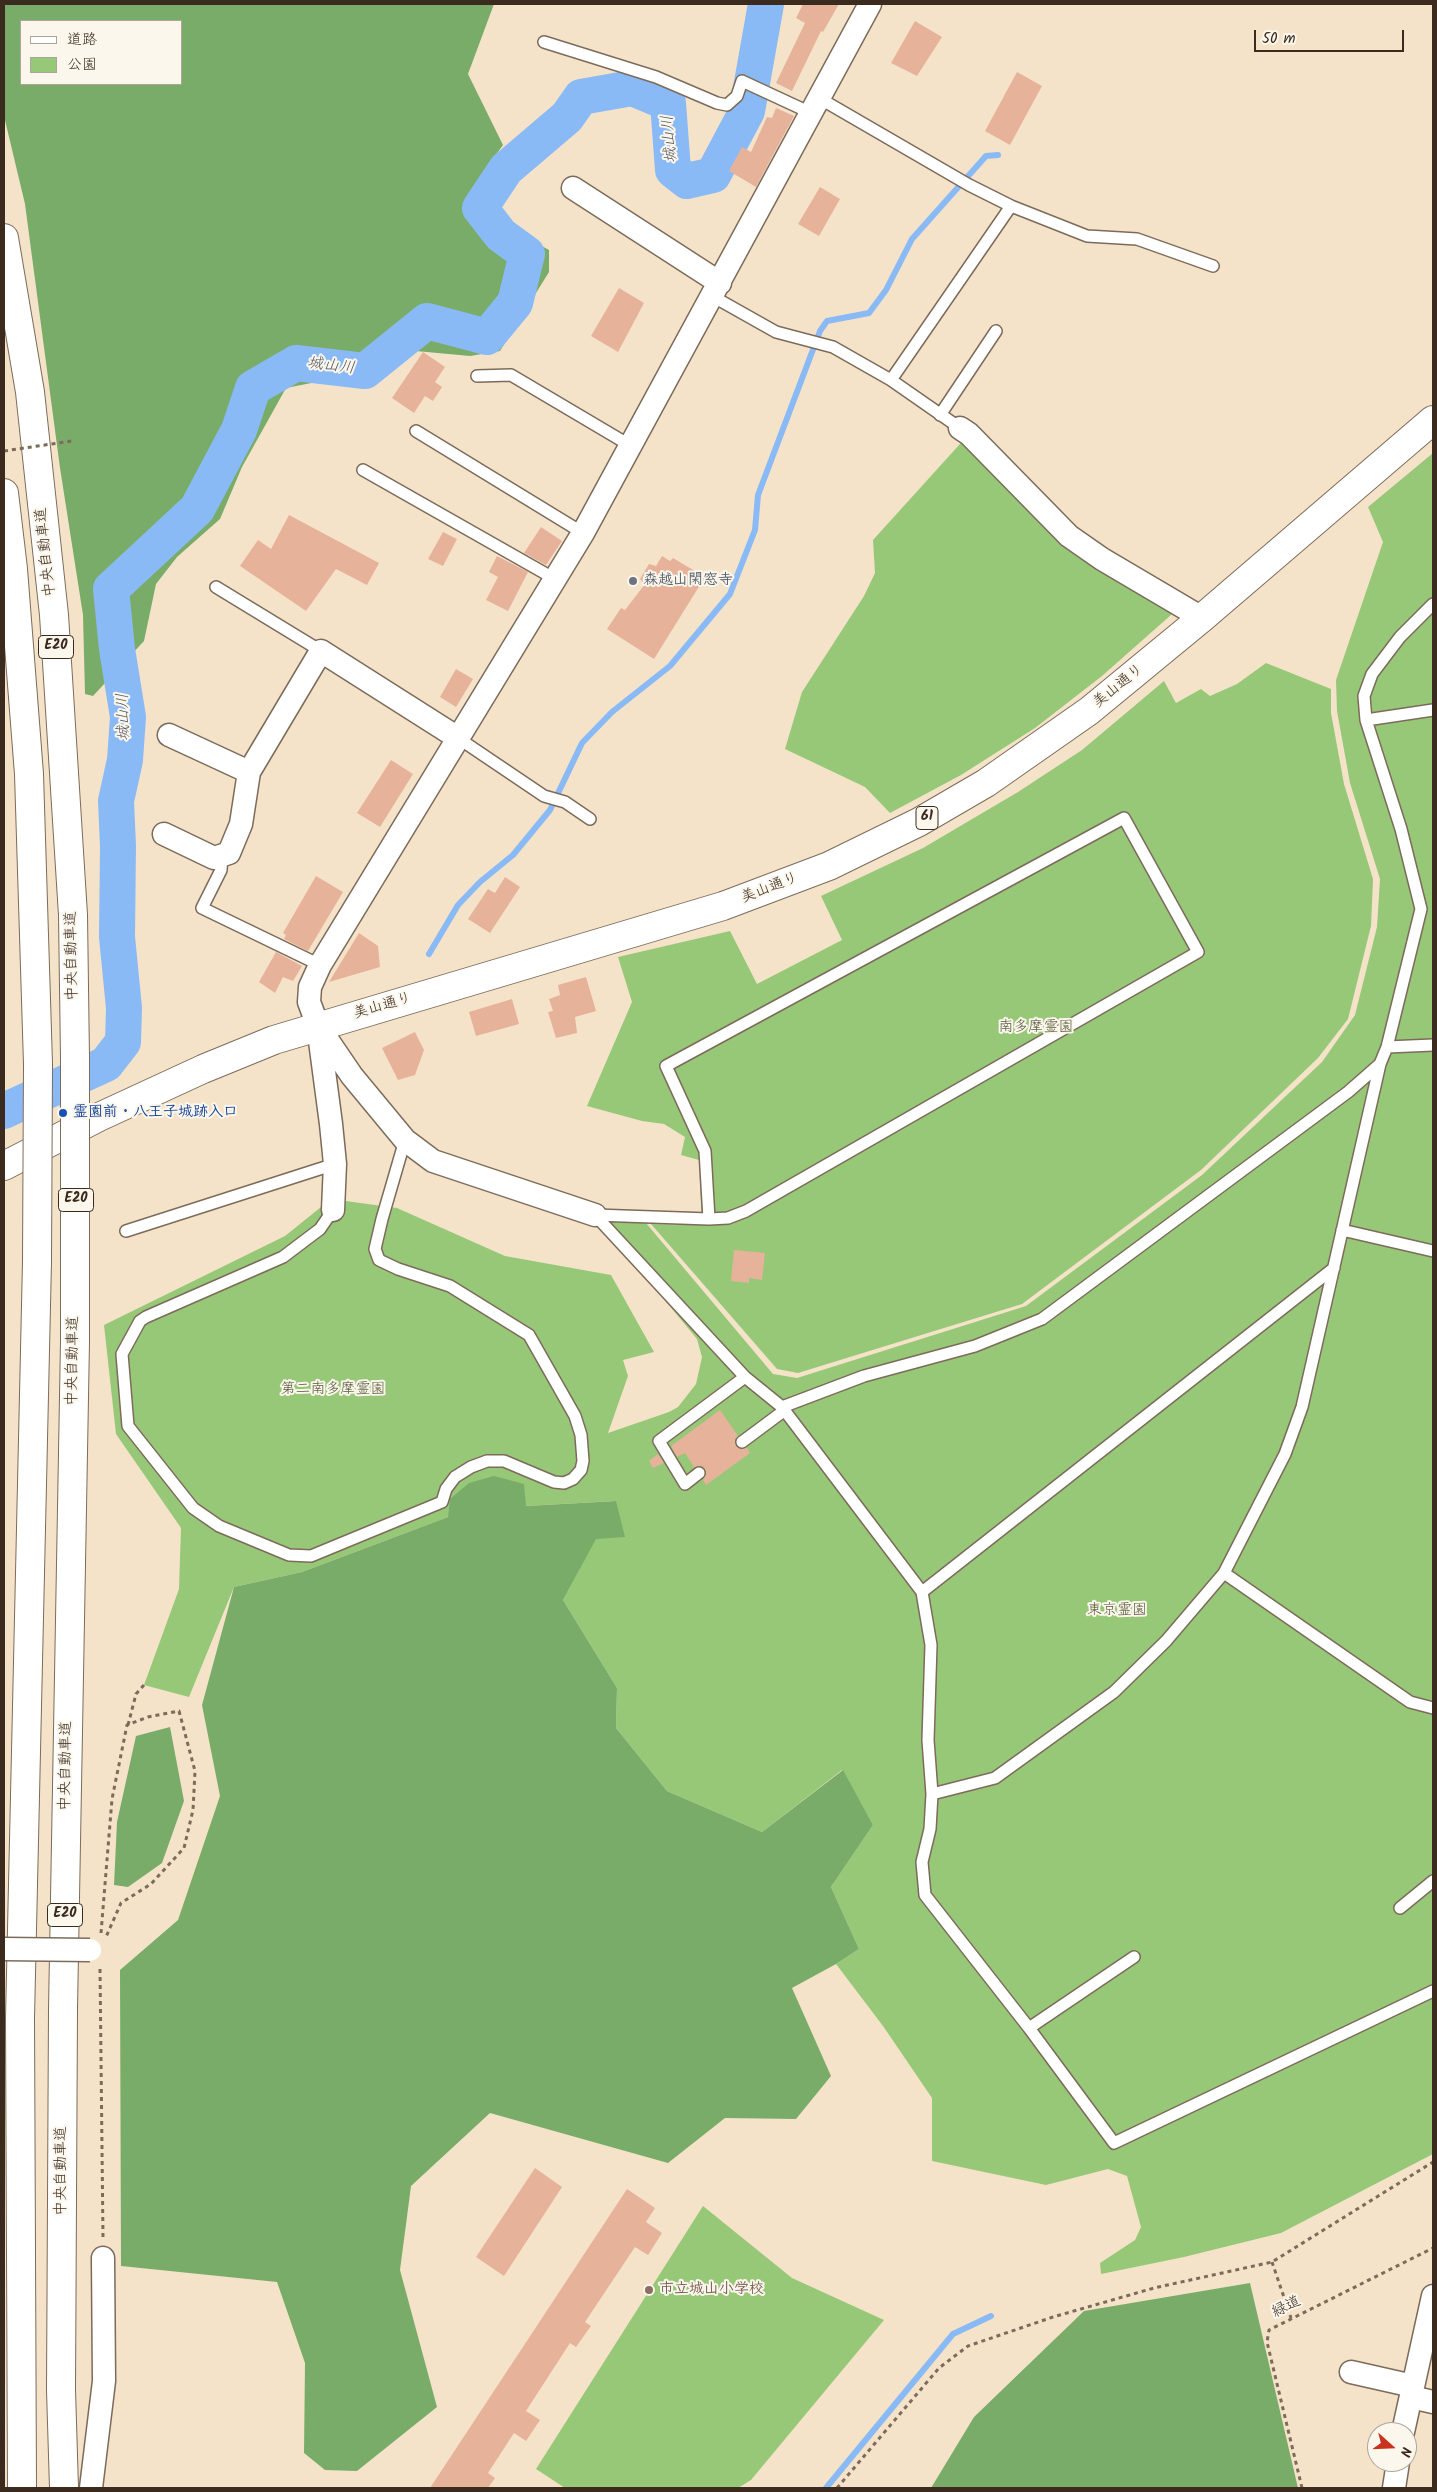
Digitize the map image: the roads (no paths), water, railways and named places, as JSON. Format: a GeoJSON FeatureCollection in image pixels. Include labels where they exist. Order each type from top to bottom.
{"type":"FeatureCollection","features":[{"type":"Feature","properties":{"kind":"main road","name":"中央自動車道"},"geometry":{"type":"LineString","coordinates":[[4,238],[30,392],[54,615],[72,906],[75,1059],[75,1342],[63,2009],[61,2390],[64,2488]]}},
{"type":"Feature","properties":{"kind":"main road","name":"美山通り"},"geometry":{"type":"LineString","coordinates":[[4,1166],[100,1117],[203,1069],[274,1040],[723,906],[775,888],[874,846],[961,798],[1037,749],[1089,711],[1202,618],[1433,420]]}},
{"type":"Feature","properties":{"kind":"main road","name":"E20"},"geometry":{"type":"LineString","coordinates":[[4,493],[13,569],[29,774],[38,1064],[36,1261],[20,2018],[22,2488]]}},
{"type":"Feature","properties":{"kind":"street"},"geometry":{"type":"LineString","coordinates":[[334,1210],[335,1164],[318,1026],[310,1002],[310,987],[320,965],[583,533],[870,4]]}},
{"type":"Feature","properties":{"kind":"street"},"geometry":{"type":"LineString","coordinates":[[574,188],[716,289]]}},
{"type":"Feature","properties":{"kind":"street"},"geometry":{"type":"LineString","coordinates":[[960,428],[969,434],[1069,536],[1110,564],[1202,618]]}},
{"type":"Feature","properties":{"kind":"street"},"geometry":{"type":"LineString","coordinates":[[164,834],[214,858],[229,853],[241,824],[249,772],[321,651],[458,738]]}},
{"type":"Feature","properties":{"kind":"street"},"geometry":{"type":"LineString","coordinates":[[169,735],[249,772]]}},
{"type":"Feature","properties":{"kind":"street"},"geometry":{"type":"LineString","coordinates":[[318,1026],[352,1076],[405,1140],[433,1161],[595,1215]]}},
{"type":"Feature","properties":{"kind":"street"},"geometry":{"type":"LineString","coordinates":[[4,1950],[95,1950]]}},
{"type":"Feature","properties":{"kind":"street"},"geometry":{"type":"LineString","coordinates":[[91,2488],[104,2382],[103,2258]]}},
{"type":"Feature","properties":{"kind":"street"},"geometry":{"type":"LineString","coordinates":[[1405,2422],[1433,2296]]}},
{"type":"Feature","properties":{"kind":"street"},"geometry":{"type":"LineString","coordinates":[[1350,2372],[1412,2392],[1433,2402]]}},
{"type":"Feature","properties":{"kind":"street"},"geometry":{"type":"LineString","coordinates":[[1394,2488],[1396,2472]]}},
{"type":"Feature","properties":{"kind":"lane"},"geometry":{"type":"LineString","coordinates":[[544,42],[656,78],[717,103],[728,105],[737,96],[742,81],[764,93],[815,106],[1011,206],[1086,236],[1137,239],[1213,266]]}},
{"type":"Feature","properties":{"kind":"lane"},"geometry":{"type":"LineString","coordinates":[[891,380],[1011,206]]}},
{"type":"Feature","properties":{"kind":"lane"},"geometry":{"type":"LineString","coordinates":[[716,289],[776,332],[829,346],[891,380],[960,428]]}},
{"type":"Feature","properties":{"kind":"lane"},"geometry":{"type":"LineString","coordinates":[[940,415],[996,331]]}},
{"type":"Feature","properties":{"kind":"lane"},"geometry":{"type":"LineString","coordinates":[[477,376],[511,375],[631,446]]}},
{"type":"Feature","properties":{"kind":"lane"},"geometry":{"type":"LineString","coordinates":[[416,431],[583,533]]}},
{"type":"Feature","properties":{"kind":"lane"},"geometry":{"type":"LineString","coordinates":[[363,470],[555,579]]}},
{"type":"Feature","properties":{"kind":"lane"},"geometry":{"type":"LineString","coordinates":[[216,587],[321,651]]}},
{"type":"Feature","properties":{"kind":"lane"},"geometry":{"type":"LineString","coordinates":[[932,1794],[996,1778],[1114,1692],[1166,1641],[1224,1573],[1285,1454],[1299,1414],[1380,1064],[1387,1047],[1421,909],[1401,830],[1366,720],[1364,696],[1372,674],[1400,637],[1433,604]]}},
{"type":"Feature","properties":{"kind":"lane"},"geometry":{"type":"LineString","coordinates":[[1366,720],[1433,710]]}},
{"type":"Feature","properties":{"kind":"lane"},"geometry":{"type":"LineString","coordinates":[[458,738],[544,796],[565,802],[590,820]]}},
{"type":"Feature","properties":{"kind":"lane"},"geometry":{"type":"LineString","coordinates":[[595,1215],[709,1219],[728,1218],[746,1211],[1198,952],[1124,818],[666,1066],[705,1151],[709,1219]]}},
{"type":"Feature","properties":{"kind":"lane"},"geometry":{"type":"LineString","coordinates":[[222,856],[221,870],[202,908],[320,965]]}},
{"type":"Feature","properties":{"kind":"lane"},"geometry":{"type":"LineString","coordinates":[[1421,909],[1433,907]]}},
{"type":"Feature","properties":{"kind":"lane"},"geometry":{"type":"LineString","coordinates":[[1387,1047],[1433,1045]]}},
{"type":"Feature","properties":{"kind":"lane"},"geometry":{"type":"LineString","coordinates":[[742,1442],[784,1409],[864,1376],[974,1346],[1042,1319],[1348,1092],[1380,1064]]}},
{"type":"Feature","properties":{"kind":"lane"},"geometry":{"type":"LineString","coordinates":[[334,1210],[320,1229],[283,1257],[146,1317],[140,1322],[122,1354],[128,1426],[193,1508],[219,1526],[289,1555],[311,1556],[442,1502],[446,1489],[455,1477],[471,1467],[487,1461],[504,1461],[554,1482],[564,1482],[573,1479],[581,1470],[583,1462],[581,1435],[575,1416],[529,1335],[450,1286],[398,1269],[379,1260],[375,1248],[405,1140]]}},
{"type":"Feature","properties":{"kind":"lane"},"geometry":{"type":"LineString","coordinates":[[126,1231],[335,1164]]}},
{"type":"Feature","properties":{"kind":"lane"},"geometry":{"type":"LineString","coordinates":[[595,1215],[745,1377],[784,1409],[922,1592],[931,1645],[928,1740],[932,1794],[930,1829],[922,1862],[925,1895],[1029,2028],[1114,2143],[1433,1990]]}},
{"type":"Feature","properties":{"kind":"lane"},"geometry":{"type":"LineString","coordinates":[[1342,1230],[1433,1251]]}},
{"type":"Feature","properties":{"kind":"lane"},"geometry":{"type":"LineString","coordinates":[[922,1592],[1334,1268]]}},
{"type":"Feature","properties":{"kind":"lane"},"geometry":{"type":"LineString","coordinates":[[698,1474],[685,1484],[659,1441],[745,1377]]}},
{"type":"Feature","properties":{"kind":"lane"},"geometry":{"type":"LineString","coordinates":[[1224,1573],[1410,1702],[1433,1708]]}},
{"type":"Feature","properties":{"kind":"lane"},"geometry":{"type":"LineString","coordinates":[[1400,1908],[1433,1881]]}},
{"type":"Feature","properties":{"kind":"lane"},"geometry":{"type":"LineString","coordinates":[[1029,2028],[1134,1957]]}},
{"type":"Feature","properties":{"kind":"waterway","name":"城山川"},"geometry":{"type":"LineString","coordinates":[[4,1111],[106,1064],[123,1042],[124,1008],[117,937],[118,846],[116,801],[125,760],[128,717],[117,649],[111,589],[197,509],[239,430],[253,388],[296,363],[365,371],[427,321],[487,337],[515,303],[527,254],[501,235],[480,208],[506,169],[567,117],[581,97],[632,88],[668,103],[673,170],[687,181],[713,175],[747,111],[766,4]]}},
{"type":"Feature","properties":{"kind":"waterway"},"geometry":{"type":"LineString","coordinates":[[429,954],[458,905],[480,882],[513,855],[550,810],[582,743],[612,712],[670,666],[730,594],[755,530],[758,495],[820,331],[827,321],[869,313],[886,290],[912,239],[986,156],[998,155]]}},
{"type":"Feature","properties":{"kind":"waterway"},"geometry":{"type":"LineString","coordinates":[[116,1051],[133,1052]]}},
{"type":"Feature","properties":{"kind":"waterway"},"geometry":{"type":"LineString","coordinates":[[826,2488],[953,2334],[991,2316]]}},
{"type":"Feature","properties":{"kind":"place","name":"森越山閑窓寺"},"geometry":{"type":"Point","coordinates":[633,581]}},
{"type":"Feature","properties":{"kind":"place","name":"霊園前・八王子城跡入口"},"geometry":{"type":"Point","coordinates":[63,1113]}},
{"type":"Feature","properties":{"kind":"place","name":"市立城山小学校"},"geometry":{"type":"Point","coordinates":[649,2290]}},
{"type":"Feature","properties":{"kind":"park label","name":"南多摩霊園"},"geometry":{"type":"Point","coordinates":[1036,1028]}},
{"type":"Feature","properties":{"kind":"park label","name":"第二南多摩霊園"},"geometry":{"type":"Point","coordinates":[333,1390]}},
{"type":"Feature","properties":{"kind":"park label","name":"東京霊園"},"geometry":{"type":"Point","coordinates":[1117,1611]}}]}
